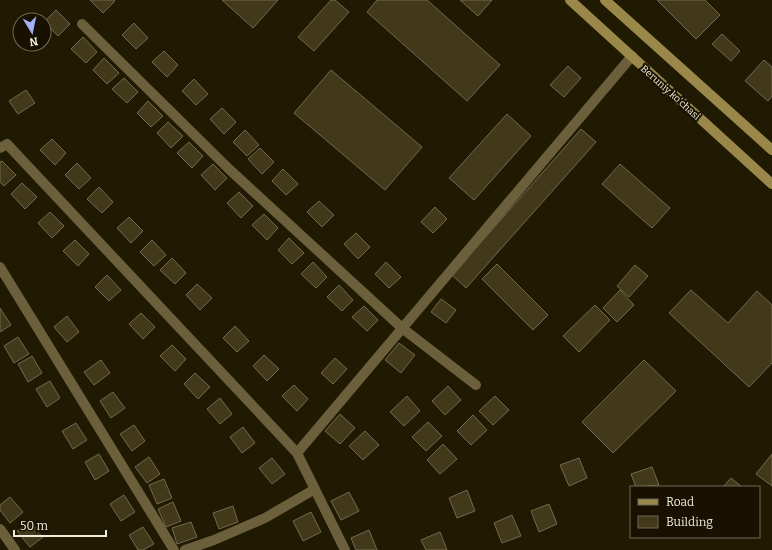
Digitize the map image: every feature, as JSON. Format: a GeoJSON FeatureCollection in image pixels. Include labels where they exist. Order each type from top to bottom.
{"type":"FeatureCollection","features":[{"type":"Feature","properties":{"kind":"main road","name":"Beruniy ko'chasi"},"geometry":{"type":"LineString","coordinates":[[570,0],[772,184]]}},
{"type":"Feature","properties":{"kind":"main road"},"geometry":{"type":"LineString","coordinates":[[606,0],[772,150]]}},
{"type":"Feature","properties":{"kind":"street"},"geometry":{"type":"LineString","coordinates":[[82,24],[230,170],[402,328],[476,385]]}},
{"type":"Feature","properties":{"kind":"street"},"geometry":{"type":"LineString","coordinates":[[297,453],[632,56]]}},
{"type":"Feature","properties":{"kind":"street"},"geometry":{"type":"LineString","coordinates":[[0,148],[7,144],[297,453],[345,550]]}},
{"type":"Feature","properties":{"kind":"street"},"geometry":{"type":"LineString","coordinates":[[0,267],[174,550]]}},
{"type":"Feature","properties":{"kind":"street"},"geometry":{"type":"LineString","coordinates":[[185,550],[214,540],[265,518],[315,489]]}},
{"type":"Feature","properties":{"kind":"street"},"geometry":{"type":"LineString","coordinates":[[0,529],[15,550]]}},
{"type":"Feature","properties":{"kind":"building"},"geometry":{"type":"Polygon","coordinates":[[[90,0],[113,0],[115,1],[103,13],[90,0]]]}},
{"type":"Feature","properties":{"kind":"building"},"geometry":{"type":"Polygon","coordinates":[[[222,0],[278,0],[253,28],[222,0]]]}},
{"type":"Feature","properties":{"kind":"building"},"geometry":{"type":"Polygon","coordinates":[[[331,0],[335,0],[349,12],[314,51],[298,37],[331,0]]]}},
{"type":"Feature","properties":{"kind":"building"},"geometry":{"type":"Polygon","coordinates":[[[377,0],[427,0],[500,65],[467,101],[367,12],[377,0]]]}},
{"type":"Feature","properties":{"kind":"building"},"geometry":{"type":"Polygon","coordinates":[[[460,0],[492,0],[478,16],[460,0]]]}},
{"type":"Feature","properties":{"kind":"building"},"geometry":{"type":"Polygon","coordinates":[[[657,0],[705,0],[720,15],[696,39],[657,0]]]}},
{"type":"Feature","properties":{"kind":"building"},"geometry":{"type":"Polygon","coordinates":[[[56,10],[70,24],[58,36],[52,30],[52,14],[56,10]]]}},
{"type":"Feature","properties":{"kind":"building"},"geometry":{"type":"Polygon","coordinates":[[[134,23],[148,38],[136,49],[122,35],[134,23]]]}},
{"type":"Feature","properties":{"kind":"building"},"geometry":{"type":"Polygon","coordinates":[[[722,34],[740,51],[731,61],[712,44],[722,34]]]}},
{"type":"Feature","properties":{"kind":"building"},"geometry":{"type":"Polygon","coordinates":[[[83,37],[97,52],[86,63],[71,49],[83,37]]]}},
{"type":"Feature","properties":{"kind":"building"},"geometry":{"type":"Polygon","coordinates":[[[164,51],[178,65],[167,77],[152,62],[164,51]]]}},
{"type":"Feature","properties":{"kind":"building"},"geometry":{"type":"Polygon","coordinates":[[[104,58],[119,73],[107,84],[93,70],[104,58]]]}},
{"type":"Feature","properties":{"kind":"building"},"geometry":{"type":"Polygon","coordinates":[[[764,60],[772,67],[772,96],[768,101],[745,81],[764,60]]]}},
{"type":"Feature","properties":{"kind":"building"},"geometry":{"type":"Polygon","coordinates":[[[568,66],[581,78],[564,97],[550,85],[568,66]]]}},
{"type":"Feature","properties":{"kind":"building"},"geometry":{"type":"Polygon","coordinates":[[[331,70],[422,147],[385,190],[294,113],[331,70]]]}},
{"type":"Feature","properties":{"kind":"building"},"geometry":{"type":"Polygon","coordinates":[[[124,78],[138,92],[127,103],[112,89],[124,78]]]}},
{"type":"Feature","properties":{"kind":"building"},"geometry":{"type":"Polygon","coordinates":[[[194,79],[208,94],[196,105],[182,91],[194,79]]]}},
{"type":"Feature","properties":{"kind":"building"},"geometry":{"type":"Polygon","coordinates":[[[26,90],[35,103],[18,114],[9,101],[26,90]]]}},
{"type":"Feature","properties":{"kind":"building"},"geometry":{"type":"Polygon","coordinates":[[[148,101],[163,116],[151,127],[137,113],[148,101]]]}},
{"type":"Feature","properties":{"kind":"building"},"geometry":{"type":"Polygon","coordinates":[[[222,108],[236,122],[224,134],[210,119],[222,108]]]}},
{"type":"Feature","properties":{"kind":"building"},"geometry":{"type":"Polygon","coordinates":[[[507,114],[531,136],[474,200],[449,178],[507,114]]]}},
{"type":"Feature","properties":{"kind":"building"},"geometry":{"type":"Polygon","coordinates":[[[168,122],[183,136],[171,148],[157,133],[168,122]]]}},
{"type":"Feature","properties":{"kind":"building"},"geometry":{"type":"Polygon","coordinates":[[[581,129],[596,142],[466,288],[452,275],[581,129]]]}},
{"type":"Feature","properties":{"kind":"building"},"geometry":{"type":"Polygon","coordinates":[[[245,130],[259,145],[247,156],[233,142],[245,130]]]}},
{"type":"Feature","properties":{"kind":"building"},"geometry":{"type":"Polygon","coordinates":[[[52,139],[66,153],[55,165],[40,150],[52,139]]]}},
{"type":"Feature","properties":{"kind":"building"},"geometry":{"type":"Polygon","coordinates":[[[189,142],[203,156],[192,168],[177,153],[189,142]]]}},
{"type":"Feature","properties":{"kind":"building"},"geometry":{"type":"Polygon","coordinates":[[[260,148],[274,162],[262,174],[248,159],[260,148]]]}},
{"type":"Feature","properties":{"kind":"building"},"geometry":{"type":"Polygon","coordinates":[[[2,161],[16,175],[4,186],[0,182],[0,162],[2,161]]]}},
{"type":"Feature","properties":{"kind":"building"},"geometry":{"type":"Polygon","coordinates":[[[77,163],[91,178],[79,189],[65,175],[77,163]]]}},
{"type":"Feature","properties":{"kind":"building"},"geometry":{"type":"Polygon","coordinates":[[[213,164],[227,178],[215,190],[201,175],[213,164]]]}},
{"type":"Feature","properties":{"kind":"building"},"geometry":{"type":"Polygon","coordinates":[[[620,164],[670,208],[652,228],[602,184],[620,164]]]}},
{"type":"Feature","properties":{"kind":"building"},"geometry":{"type":"Polygon","coordinates":[[[283,169],[298,184],[286,195],[272,181],[283,169]]]}},
{"type":"Feature","properties":{"kind":"building"},"geometry":{"type":"Polygon","coordinates":[[[22,183],[37,197],[25,209],[11,194],[22,183]]]}},
{"type":"Feature","properties":{"kind":"building"},"geometry":{"type":"Polygon","coordinates":[[[99,187],[113,202],[102,213],[87,199],[99,187]]]}},
{"type":"Feature","properties":{"kind":"building"},"geometry":{"type":"Polygon","coordinates":[[[239,192],[253,206],[241,218],[227,203],[239,192]]]}},
{"type":"Feature","properties":{"kind":"building"},"geometry":{"type":"Polygon","coordinates":[[[319,201],[334,215],[322,227],[307,212],[319,201]]]}},
{"type":"Feature","properties":{"kind":"building"},"geometry":{"type":"Polygon","coordinates":[[[435,207],[447,219],[433,233],[421,222],[435,207]]]}},
{"type":"Feature","properties":{"kind":"building"},"geometry":{"type":"Polygon","coordinates":[[[50,212],[64,226],[52,238],[38,223],[50,212]]]}},
{"type":"Feature","properties":{"kind":"building"},"geometry":{"type":"Polygon","coordinates":[[[264,214],[278,228],[267,240],[252,225],[264,214]]]}},
{"type":"Feature","properties":{"kind":"building"},"geometry":{"type":"Polygon","coordinates":[[[129,217],[143,231],[131,243],[117,228],[129,217]]]}},
{"type":"Feature","properties":{"kind":"building"},"geometry":{"type":"Polygon","coordinates":[[[356,233],[370,247],[358,259],[344,244],[356,233]]]}},
{"type":"Feature","properties":{"kind":"building"},"geometry":{"type":"Polygon","coordinates":[[[289,238],[304,253],[292,264],[278,250],[289,238]]]}},
{"type":"Feature","properties":{"kind":"building"},"geometry":{"type":"Polygon","coordinates":[[[75,240],[89,254],[78,266],[63,251],[75,240]]]}},
{"type":"Feature","properties":{"kind":"building"},"geometry":{"type":"Polygon","coordinates":[[[152,240],[166,255],[154,266],[140,252],[152,240]]]}},
{"type":"Feature","properties":{"kind":"building"},"geometry":{"type":"Polygon","coordinates":[[[172,258],[186,273],[175,284],[160,270],[172,258]]]}},
{"type":"Feature","properties":{"kind":"building"},"geometry":{"type":"Polygon","coordinates":[[[313,262],[327,277],[316,288],[301,274],[313,262]]]}},
{"type":"Feature","properties":{"kind":"building"},"geometry":{"type":"Polygon","coordinates":[[[386,262],[401,277],[389,288],[375,274],[386,262]]]}},
{"type":"Feature","properties":{"kind":"building"},"geometry":{"type":"Polygon","coordinates":[[[497,264],[548,315],[533,330],[482,279],[497,264]]]}},
{"type":"Feature","properties":{"kind":"building"},"geometry":{"type":"Polygon","coordinates":[[[635,265],[648,276],[629,297],[617,286],[635,265]]]}},
{"type":"Feature","properties":{"kind":"building"},"geometry":{"type":"Polygon","coordinates":[[[107,275],[121,290],[109,301],[95,287],[107,275]]]}},
{"type":"Feature","properties":{"kind":"building"},"geometry":{"type":"Polygon","coordinates":[[[197,284],[212,298],[200,310],[186,295],[197,284]]]}},
{"type":"Feature","properties":{"kind":"building"},"geometry":{"type":"Polygon","coordinates":[[[339,285],[353,300],[342,311],[327,297],[339,285]]]}},
{"type":"Feature","properties":{"kind":"building"},"geometry":{"type":"Polygon","coordinates":[[[620,290],[634,305],[617,322],[603,308],[620,290]]]}},
{"type":"Feature","properties":{"kind":"building"},"geometry":{"type":"Polygon","coordinates":[[[691,290],[728,323],[757,291],[772,305],[772,363],[749,387],[669,313],[691,290]]]}},
{"type":"Feature","properties":{"kind":"building"},"geometry":{"type":"Polygon","coordinates":[[[441,299],[456,310],[446,323],[431,312],[441,299]]]}},
{"type":"Feature","properties":{"kind":"building"},"geometry":{"type":"Polygon","coordinates":[[[595,305],[610,320],[579,352],[563,336],[595,305]]]}},
{"type":"Feature","properties":{"kind":"building"},"geometry":{"type":"Polygon","coordinates":[[[364,306],[378,320],[367,331],[352,317],[364,306]]]}},
{"type":"Feature","properties":{"kind":"building"},"geometry":{"type":"Polygon","coordinates":[[[0,308],[11,325],[0,332],[0,308]]]}},
{"type":"Feature","properties":{"kind":"building"},"geometry":{"type":"Polygon","coordinates":[[[141,313],[155,327],[143,339],[129,324],[141,313]]]}},
{"type":"Feature","properties":{"kind":"building"},"geometry":{"type":"Polygon","coordinates":[[[67,316],[79,332],[67,342],[54,327],[67,316]]]}},
{"type":"Feature","properties":{"kind":"building"},"geometry":{"type":"Polygon","coordinates":[[[235,326],[249,341],[237,352],[223,338],[235,326]]]}},
{"type":"Feature","properties":{"kind":"building"},"geometry":{"type":"Polygon","coordinates":[[[18,337],[29,354],[14,363],[4,346],[18,337]]]}},
{"type":"Feature","properties":{"kind":"building"},"geometry":{"type":"Polygon","coordinates":[[[399,343],[415,355],[401,373],[385,360],[399,343]]]}},
{"type":"Feature","properties":{"kind":"building"},"geometry":{"type":"Polygon","coordinates":[[[172,345],[186,359],[175,371],[160,356],[172,345]]]}},
{"type":"Feature","properties":{"kind":"building"},"geometry":{"type":"Polygon","coordinates":[[[264,355],[279,369],[267,381],[253,366],[264,355]]]}},
{"type":"Feature","properties":{"kind":"building"},"geometry":{"type":"Polygon","coordinates":[[[32,356],[42,373],[28,382],[18,364],[32,356]]]}},
{"type":"Feature","properties":{"kind":"building"},"geometry":{"type":"Polygon","coordinates":[[[335,358],[347,369],[333,384],[321,373],[335,358]]]}},
{"type":"Feature","properties":{"kind":"building"},"geometry":{"type":"Polygon","coordinates":[[[101,360],[110,373],[94,385],[84,372],[101,360]]]}},
{"type":"Feature","properties":{"kind":"building"},"geometry":{"type":"Polygon","coordinates":[[[644,360],[676,391],[613,453],[582,422],[644,360]]]}},
{"type":"Feature","properties":{"kind":"building"},"geometry":{"type":"Polygon","coordinates":[[[195,373],[210,387],[198,399],[184,384],[195,373]]]}},
{"type":"Feature","properties":{"kind":"building"},"geometry":{"type":"Polygon","coordinates":[[[50,381],[60,398],[47,407],[36,389],[50,381]]]}},
{"type":"Feature","properties":{"kind":"building"},"geometry":{"type":"Polygon","coordinates":[[[294,385],[308,399],[297,411],[282,396],[294,385]]]}},
{"type":"Feature","properties":{"kind":"building"},"geometry":{"type":"Polygon","coordinates":[[[448,386],[461,400],[445,415],[432,401],[448,386]]]}},
{"type":"Feature","properties":{"kind":"building"},"geometry":{"type":"Polygon","coordinates":[[[113,392],[125,408],[111,418],[100,401],[113,392]]]}},
{"type":"Feature","properties":{"kind":"building"},"geometry":{"type":"Polygon","coordinates":[[[407,396],[420,411],[404,426],[390,412],[407,396]]]}},
{"type":"Feature","properties":{"kind":"building"},"geometry":{"type":"Polygon","coordinates":[[[495,396],[509,410],[493,425],[479,411],[495,396]]]}},
{"type":"Feature","properties":{"kind":"building"},"geometry":{"type":"Polygon","coordinates":[[[220,398],[232,414],[220,424],[207,409],[220,398]]]}},
{"type":"Feature","properties":{"kind":"building"},"geometry":{"type":"Polygon","coordinates":[[[340,414],[355,428],[340,444],[325,431],[340,414]]]}},
{"type":"Feature","properties":{"kind":"building"},"geometry":{"type":"Polygon","coordinates":[[[473,415],[487,430],[471,445],[457,431],[473,415]]]}},
{"type":"Feature","properties":{"kind":"building"},"geometry":{"type":"Polygon","coordinates":[[[428,422],[442,436],[426,451],[412,437],[428,422]]]}},
{"type":"Feature","properties":{"kind":"building"},"geometry":{"type":"Polygon","coordinates":[[[76,423],[87,440],[73,449],[62,431],[76,423]]]}},
{"type":"Feature","properties":{"kind":"building"},"geometry":{"type":"Polygon","coordinates":[[[134,425],[145,441],[132,451],[120,434],[134,425]]]}},
{"type":"Feature","properties":{"kind":"building"},"geometry":{"type":"Polygon","coordinates":[[[243,427],[255,443],[242,453],[230,437],[243,427]]]}},
{"type":"Feature","properties":{"kind":"building"},"geometry":{"type":"Polygon","coordinates":[[[365,431],[379,445],[363,460],[349,446],[365,431]]]}},
{"type":"Feature","properties":{"kind":"building"},"geometry":{"type":"Polygon","coordinates":[[[443,444],[457,459],[440,474],[427,460],[443,444]]]}},
{"type":"Feature","properties":{"kind":"building"},"geometry":{"type":"Polygon","coordinates":[[[99,454],[109,471],[95,480],[85,462],[99,454]]]}},
{"type":"Feature","properties":{"kind":"building"},"geometry":{"type":"Polygon","coordinates":[[[772,454],[772,486],[756,474],[772,454]]]}},
{"type":"Feature","properties":{"kind":"building"},"geometry":{"type":"Polygon","coordinates":[[[149,457],[160,474],[147,483],[135,467],[149,457]]]}},
{"type":"Feature","properties":{"kind":"building"},"geometry":{"type":"Polygon","coordinates":[[[272,458],[285,474],[272,484],[259,468],[272,458]]]}},
{"type":"Feature","properties":{"kind":"building"},"geometry":{"type":"Polygon","coordinates":[[[579,458],[587,478],[569,486],[560,465],[579,458]]]}},
{"type":"Feature","properties":{"kind":"building"},"geometry":{"type":"Polygon","coordinates":[[[652,467],[659,485],[636,486],[631,474],[652,467]]]}},
{"type":"Feature","properties":{"kind":"building"},"geometry":{"type":"Polygon","coordinates":[[[731,478],[741,486],[724,486],[731,478]]]}},
{"type":"Feature","properties":{"kind":"building"},"geometry":{"type":"Polygon","coordinates":[[[164,479],[172,498],[157,504],[149,485],[164,479]]]}},
{"type":"Feature","properties":{"kind":"building"},"geometry":{"type":"Polygon","coordinates":[[[467,490],[475,511],[457,518],[449,498],[467,490]]]}},
{"type":"Feature","properties":{"kind":"building"},"geometry":{"type":"Polygon","coordinates":[[[349,492],[359,511],[341,520],[331,501],[349,492]]]}},
{"type":"Feature","properties":{"kind":"building"},"geometry":{"type":"Polygon","coordinates":[[[124,495],[135,512],[121,521],[110,504],[124,495]]]}},
{"type":"Feature","properties":{"kind":"building"},"geometry":{"type":"Polygon","coordinates":[[[10,497],[23,512],[10,523],[0,510],[0,505],[10,497]]]}},
{"type":"Feature","properties":{"kind":"building"},"geometry":{"type":"Polygon","coordinates":[[[173,502],[181,521],[166,527],[158,509],[173,502]]]}},
{"type":"Feature","properties":{"kind":"building"},"geometry":{"type":"Polygon","coordinates":[[[549,504],[557,524],[539,532],[531,511],[549,504]]]}},
{"type":"Feature","properties":{"kind":"building"},"geometry":{"type":"Polygon","coordinates":[[[233,506],[238,522],[219,529],[213,513],[233,506]]]}},
{"type":"Feature","properties":{"kind":"building"},"geometry":{"type":"Polygon","coordinates":[[[311,512],[321,532],[303,541],[293,521],[311,512]]]}},
{"type":"Feature","properties":{"kind":"building"},"geometry":{"type":"Polygon","coordinates":[[[512,515],[521,536],[502,543],[494,523],[512,515]]]}},
{"type":"Feature","properties":{"kind":"building"},"geometry":{"type":"Polygon","coordinates":[[[30,521],[43,537],[30,547],[17,531],[30,521]]]}},
{"type":"Feature","properties":{"kind":"building"},"geometry":{"type":"Polygon","coordinates":[[[191,522],[197,537],[177,544],[172,528],[191,522]]]}},
{"type":"Feature","properties":{"kind":"building"},"geometry":{"type":"Polygon","coordinates":[[[143,527],[154,544],[143,550],[138,550],[129,535],[143,527]]]}},
{"type":"Feature","properties":{"kind":"building"},"geometry":{"type":"Polygon","coordinates":[[[369,530],[377,550],[356,550],[351,538],[369,530]]]}},
{"type":"Feature","properties":{"kind":"building"},"geometry":{"type":"Polygon","coordinates":[[[440,532],[447,550],[426,550],[421,540],[440,532]]]}}]}
